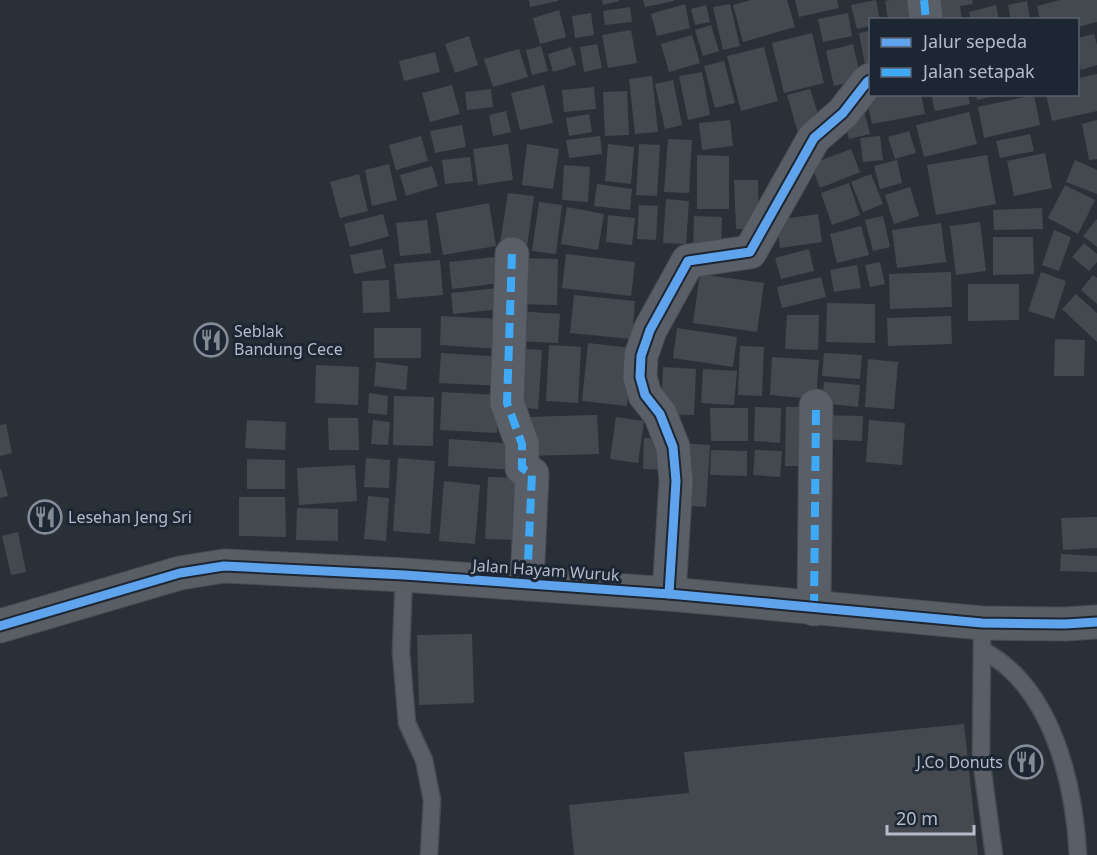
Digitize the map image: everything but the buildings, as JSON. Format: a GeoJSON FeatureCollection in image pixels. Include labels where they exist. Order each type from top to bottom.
{"type":"FeatureCollection","features":[{"type":"Feature","properties":{"kind":"street"},"geometry":{"type":"LineString","coordinates":[[924,0],[926,18]]}},
{"type":"Feature","properties":{"kind":"street"},"geometry":{"type":"LineString","coordinates":[[669,594],[676,481],[673,447],[660,414],[645,395],[640,377],[641,356],[650,330],[688,261],[750,252],[814,138],[843,112],[869,81]]}},
{"type":"Feature","properties":{"kind":"street"},"geometry":{"type":"LineString","coordinates":[[512,254],[507,403],[522,444],[522,468],[532,474],[527,584]]}},
{"type":"Feature","properties":{"kind":"street"},"geometry":{"type":"LineString","coordinates":[[814,609],[816,406]]}},
{"type":"Feature","properties":{"kind":"street","name":"Jalan Hayam Wuruk"},"geometry":{"type":"LineString","coordinates":[[0,626],[180,573],[224,566],[404,575],[669,594],[814,609],[982,637],[1081,623]]}},
{"type":"Feature","properties":{"kind":"street"},"geometry":{"type":"LineString","coordinates":[[1081,623],[1086,637],[1097,649]]}},
{"type":"Feature","properties":{"kind":"lane"},"geometry":{"type":"LineString","coordinates":[[404,575],[401,662],[407,723],[424,760],[432,800],[429,855]]}},
{"type":"Feature","properties":{"kind":"lane"},"geometry":{"type":"LineString","coordinates":[[982,637],[981,759],[994,855]]}},
{"type":"Feature","properties":{"kind":"lane"},"geometry":{"type":"LineString","coordinates":[[982,637],[1036,700],[1048,722],[1066,775],[1078,855]]}},
{"type":"Feature","properties":{"kind":"marked path"},"geometry":{"type":"LineString","coordinates":[[924,0],[926,18]]}},
{"type":"Feature","properties":{"kind":"marked path"},"geometry":{"type":"LineString","coordinates":[[512,254],[507,403],[522,444],[522,468],[532,474],[527,584]]}},
{"type":"Feature","properties":{"kind":"marked path"},"geometry":{"type":"LineString","coordinates":[[814,609],[816,406]]}},
{"type":"Feature","properties":{"kind":"cycle path"},"geometry":{"type":"LineString","coordinates":[[669,594],[676,481],[673,447],[660,414],[645,395],[640,377],[641,356],[650,330],[688,261],[750,252],[814,138],[843,113],[869,81]]}},
{"type":"Feature","properties":{"kind":"cycle path"},"geometry":{"type":"LineString","coordinates":[[0,626],[180,573],[224,566],[404,575],[669,594],[982,623],[1097,622]]}},
{"type":"Feature","properties":{"kind":"place","name":"Seblak Bandung Cece"},"geometry":{"type":"Point","coordinates":[211,340]}},
{"type":"Feature","properties":{"kind":"place","name":"Lesehan Jeng Sri"},"geometry":{"type":"Point","coordinates":[45,517]}},
{"type":"Feature","properties":{"kind":"place","name":"J.Co Donuts"},"geometry":{"type":"Point","coordinates":[1026,762]}}]}
